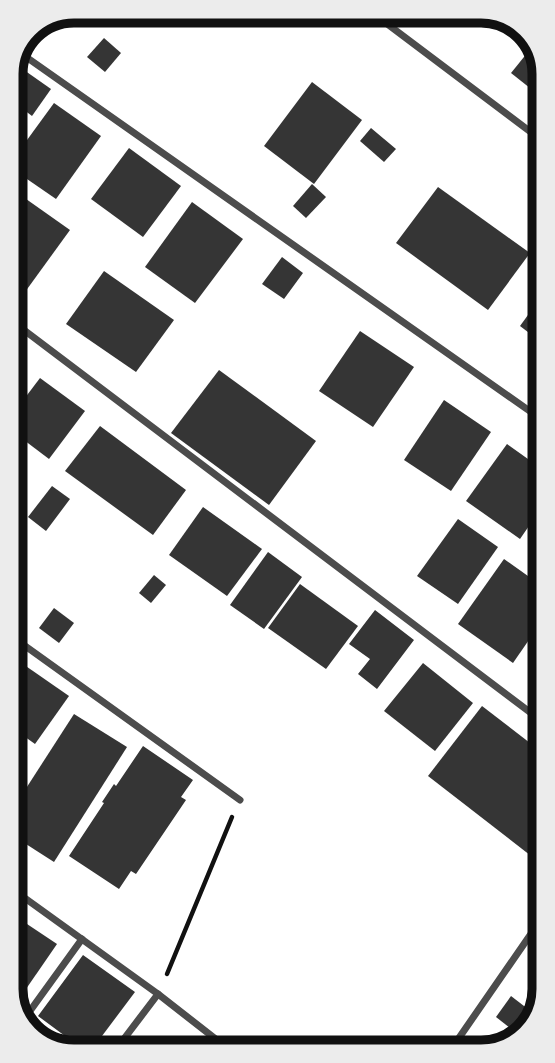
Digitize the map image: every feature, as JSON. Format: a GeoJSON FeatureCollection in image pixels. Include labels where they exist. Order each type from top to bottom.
{"type":"FeatureCollection","features":[{"type":"Feature","properties":{"kind":"street"},"geometry":{"type":"LineString","coordinates":[[386,23],[532,133]]}},
{"type":"Feature","properties":{"kind":"street"},"geometry":{"type":"LineString","coordinates":[[26,57],[532,413]]}},
{"type":"Feature","properties":{"kind":"street"},"geometry":{"type":"LineString","coordinates":[[23,329],[532,714]]}},
{"type":"Feature","properties":{"kind":"street"},"geometry":{"type":"LineString","coordinates":[[23,645],[240,800]]}},
{"type":"Feature","properties":{"kind":"street"},"geometry":{"type":"LineString","coordinates":[[23,897],[217,1040]]}},
{"type":"Feature","properties":{"kind":"street"},"geometry":{"type":"LineString","coordinates":[[458,1040],[532,932]]}},
{"type":"Feature","properties":{"kind":"street"},"geometry":{"type":"LineString","coordinates":[[29,1012],[82,939]]}},
{"type":"Feature","properties":{"kind":"street"},"geometry":{"type":"LineString","coordinates":[[123,1040],[158,994]]}},
{"type":"Feature","properties":{"kind":"path"},"geometry":{"type":"LineString","coordinates":[[158,994],[240,800]]}},
{"type":"Feature","properties":{"kind":"building"},"geometry":{"type":"Polygon","coordinates":[[[104,38],[121,53],[105,72],[87,57],[104,38]]]}},
{"type":"Feature","properties":{"kind":"building"},"geometry":{"type":"Polygon","coordinates":[[[527,53],[531,64],[532,90],[511,73],[527,53]]]}},
{"type":"Feature","properties":{"kind":"building"},"geometry":{"type":"Polygon","coordinates":[[[23,69],[51,89],[32,116],[23,109],[23,69]]]}},
{"type":"Feature","properties":{"kind":"building"},"geometry":{"type":"Polygon","coordinates":[[[312,82],[362,120],[314,184],[264,146],[312,82]]]}},
{"type":"Feature","properties":{"kind":"building"},"geometry":{"type":"Polygon","coordinates":[[[54,103],[101,136],[56,199],[23,176],[23,146],[54,103]]]}},
{"type":"Feature","properties":{"kind":"building"},"geometry":{"type":"Polygon","coordinates":[[[371,128],[396,149],[384,162],[360,141],[371,128]]]}},
{"type":"Feature","properties":{"kind":"building"},"geometry":{"type":"Polygon","coordinates":[[[129,148],[181,186],[143,237],[91,199],[129,148]]]}},
{"type":"Feature","properties":{"kind":"building"},"geometry":{"type":"Polygon","coordinates":[[[312,184],[326,197],[306,218],[293,206],[312,184]]]}},
{"type":"Feature","properties":{"kind":"building"},"geometry":{"type":"Polygon","coordinates":[[[438,187],[530,253],[488,310],[396,243],[438,187]]]}},
{"type":"Feature","properties":{"kind":"building"},"geometry":{"type":"Polygon","coordinates":[[[23,197],[70,230],[25,292],[23,291],[23,197]]]}},
{"type":"Feature","properties":{"kind":"building"},"geometry":{"type":"Polygon","coordinates":[[[192,202],[243,239],[195,303],[145,267],[192,202]]]}},
{"type":"Feature","properties":{"kind":"building"},"geometry":{"type":"Polygon","coordinates":[[[282,257],[303,273],[284,299],[262,284],[282,257]]]}},
{"type":"Feature","properties":{"kind":"building"},"geometry":{"type":"Polygon","coordinates":[[[104,271],[174,320],[136,372],[66,324],[104,271]]]}},
{"type":"Feature","properties":{"kind":"building"},"geometry":{"type":"Polygon","coordinates":[[[532,309],[532,335],[520,326],[532,309]]]}},
{"type":"Feature","properties":{"kind":"building"},"geometry":{"type":"Polygon","coordinates":[[[360,331],[414,367],[373,427],[319,391],[360,331]]]}},
{"type":"Feature","properties":{"kind":"building"},"geometry":{"type":"Polygon","coordinates":[[[219,370],[316,441],[269,505],[171,433],[219,370]]]}},
{"type":"Feature","properties":{"kind":"building"},"geometry":{"type":"Polygon","coordinates":[[[40,378],[85,411],[49,459],[23,439],[23,400],[40,378]]]}},
{"type":"Feature","properties":{"kind":"building"},"geometry":{"type":"Polygon","coordinates":[[[444,400],[491,432],[451,491],[404,460],[444,400]]]}},
{"type":"Feature","properties":{"kind":"building"},"geometry":{"type":"Polygon","coordinates":[[[100,426],[186,490],[153,535],[65,471],[100,426]]]}},
{"type":"Feature","properties":{"kind":"building"},"geometry":{"type":"Polygon","coordinates":[[[507,444],[532,462],[532,522],[520,539],[466,501],[507,444]]]}},
{"type":"Feature","properties":{"kind":"building"},"geometry":{"type":"Polygon","coordinates":[[[52,486],[70,499],[46,531],[28,517],[52,486]]]}},
{"type":"Feature","properties":{"kind":"building"},"geometry":{"type":"Polygon","coordinates":[[[203,507],[262,549],[227,596],[169,555],[203,507]]]}},
{"type":"Feature","properties":{"kind":"building"},"geometry":{"type":"Polygon","coordinates":[[[458,519],[498,547],[458,604],[417,576],[458,519]]]}},
{"type":"Feature","properties":{"kind":"building"},"geometry":{"type":"Polygon","coordinates":[[[268,552],[302,577],[264,629],[230,605],[268,552]]]}},
{"type":"Feature","properties":{"kind":"building"},"geometry":{"type":"Polygon","coordinates":[[[504,559],[532,579],[532,635],[513,663],[458,624],[504,559]]]}},
{"type":"Feature","properties":{"kind":"building"},"geometry":{"type":"Polygon","coordinates":[[[154,575],[166,585],[151,603],[139,593],[154,575]]]}},
{"type":"Feature","properties":{"kind":"building"},"geometry":{"type":"Polygon","coordinates":[[[300,584],[358,626],[326,669],[268,628],[300,584]]]}},
{"type":"Feature","properties":{"kind":"building"},"geometry":{"type":"Polygon","coordinates":[[[54,608],[74,623],[59,643],[39,628],[54,608]]]}},
{"type":"Feature","properties":{"kind":"building"},"geometry":{"type":"Polygon","coordinates":[[[375,610],[414,640],[377,689],[358,674],[370,659],[349,644],[375,610]]]}},
{"type":"Feature","properties":{"kind":"building"},"geometry":{"type":"Polygon","coordinates":[[[423,663],[473,703],[435,751],[384,711],[423,663]]]}},
{"type":"Feature","properties":{"kind":"building"},"geometry":{"type":"Polygon","coordinates":[[[23,664],[69,696],[35,744],[23,735],[23,664]]]}},
{"type":"Feature","properties":{"kind":"building"},"geometry":{"type":"Polygon","coordinates":[[[482,706],[532,745],[532,857],[428,776],[482,706]]]}},
{"type":"Feature","properties":{"kind":"building"},"geometry":{"type":"Polygon","coordinates":[[[74,714],[127,747],[54,862],[23,842],[23,793],[74,714]]]}},
{"type":"Feature","properties":{"kind":"building"},"geometry":{"type":"Polygon","coordinates":[[[143,746],[193,780],[181,797],[186,800],[136,874],[131,871],[119,889],[69,856],[114,784],[116,786],[143,746]]]}},
{"type":"Feature","properties":{"kind":"building"},"geometry":{"type":"Polygon","coordinates":[[[23,921],[57,944],[23,993],[23,921]]]}},
{"type":"Feature","properties":{"kind":"building"},"geometry":{"type":"Polygon","coordinates":[[[83,955],[135,992],[99,1040],[63,1039],[65,1036],[38,1016],[83,955]]]}},
{"type":"Feature","properties":{"kind":"building"},"geometry":{"type":"Polygon","coordinates":[[[511,996],[528,1009],[524,1018],[512,1030],[496,1017],[511,996]]]}}]}
